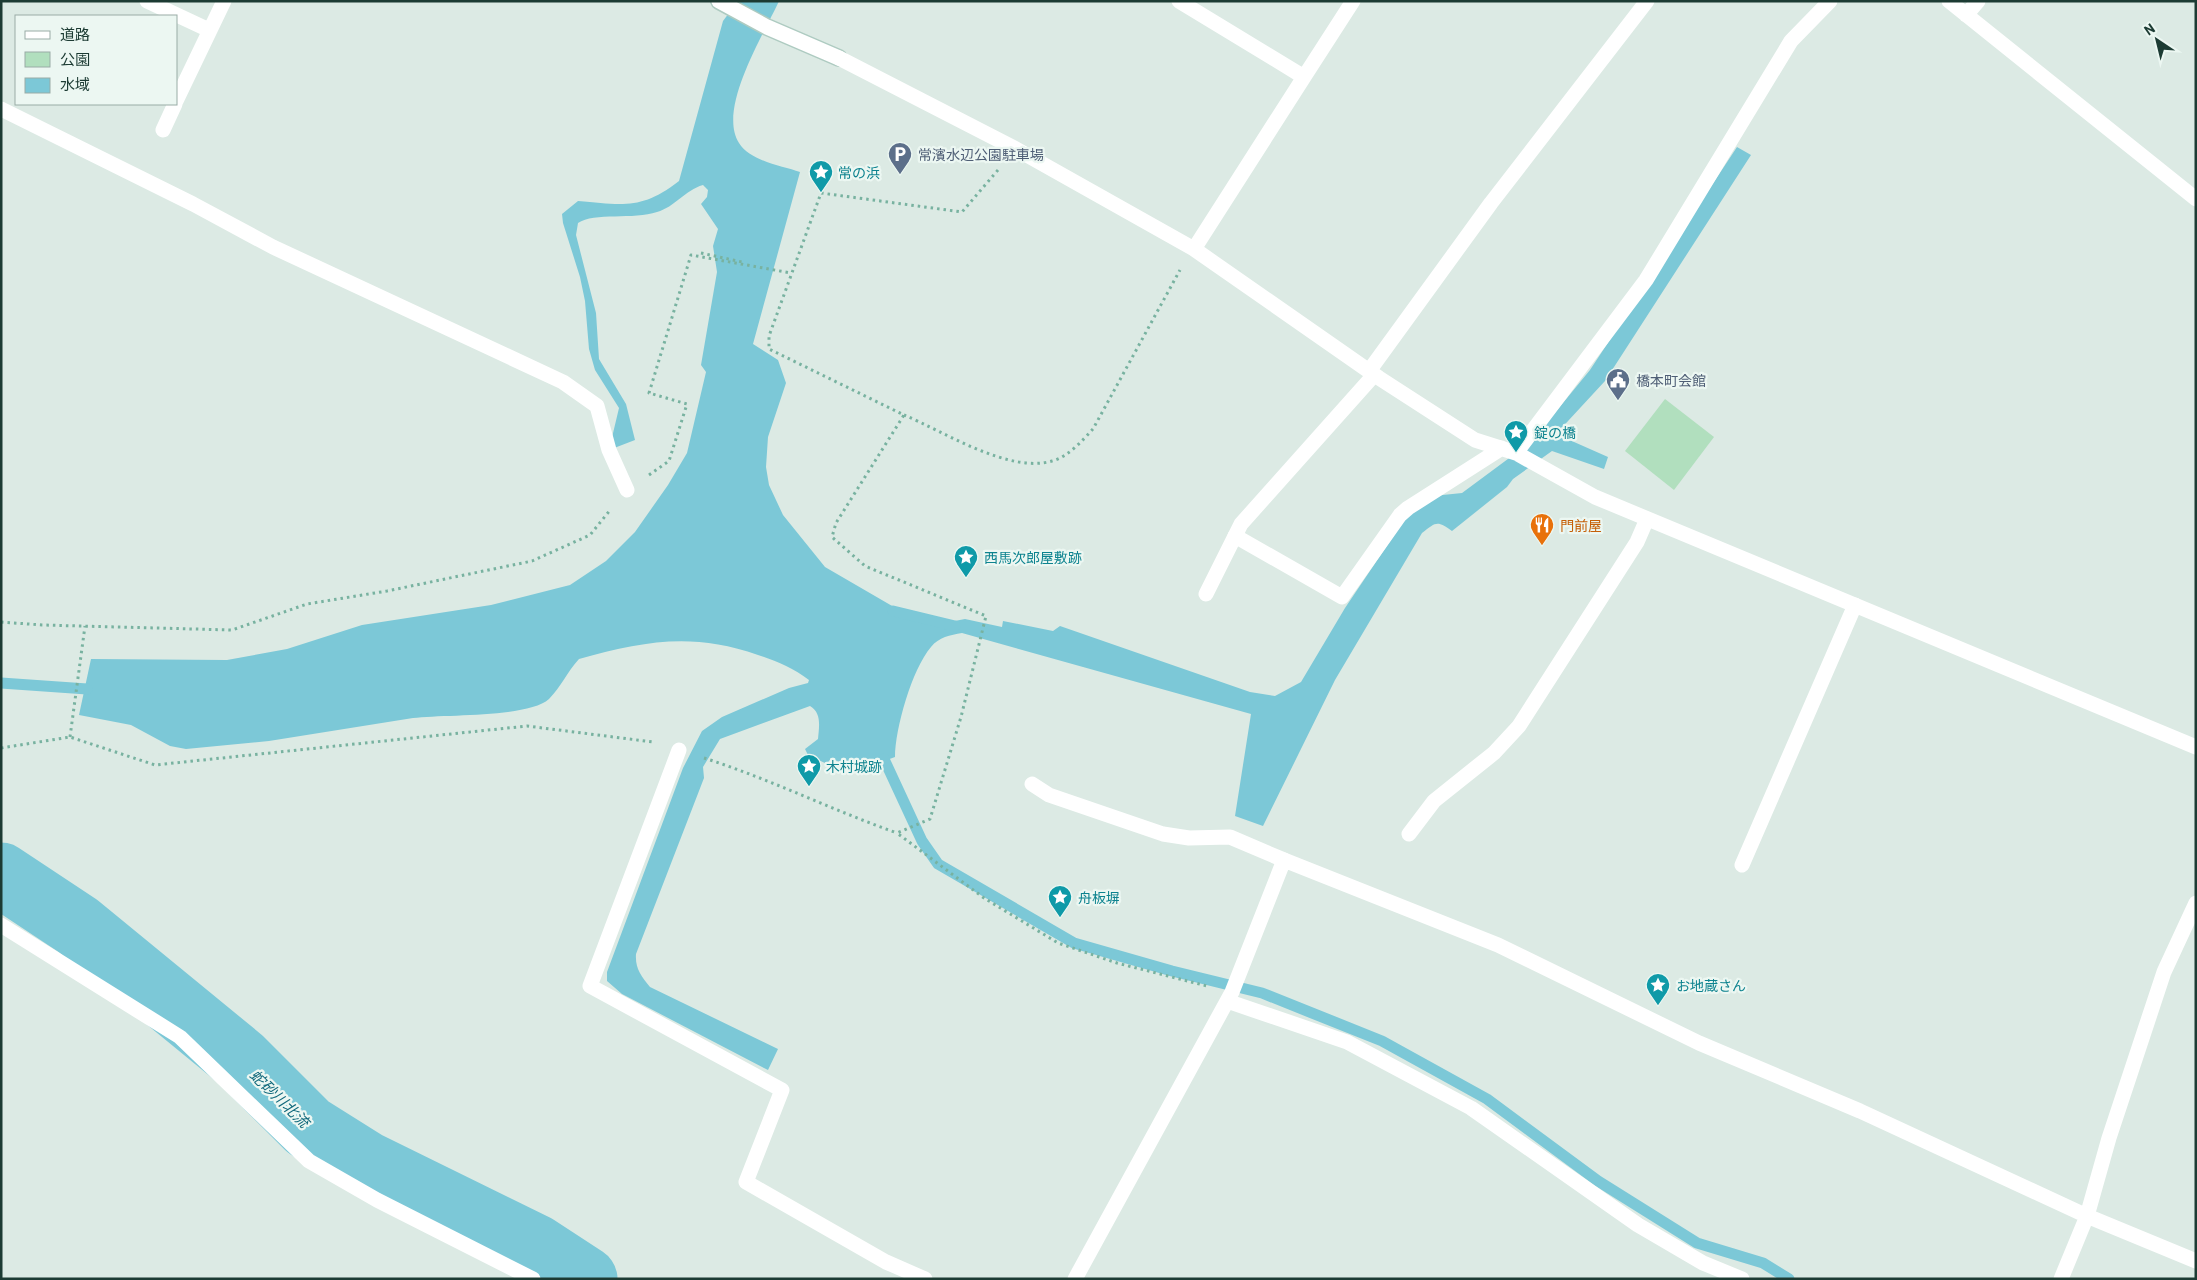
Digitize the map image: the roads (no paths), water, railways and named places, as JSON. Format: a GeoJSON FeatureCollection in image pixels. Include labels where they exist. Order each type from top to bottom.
{"type":"FeatureCollection","features":[{"type":"Feature","properties":{"kind":"street"},"geometry":{"type":"LineString","coordinates":[[146,1],[176,15]]}},
{"type":"Feature","properties":{"kind":"street"},"geometry":{"type":"LineString","coordinates":[[178,98],[224,1]]}},
{"type":"Feature","properties":{"kind":"street"},"geometry":{"type":"LineString","coordinates":[[720,1],[768,27],[839,58],[1016,149],[1194,249],[1372,373],[1475,440],[1509,451],[1594,497],[2196,747]]}},
{"type":"Feature","properties":{"kind":"street"},"geometry":{"type":"LineString","coordinates":[[1179,1],[1304,77]]}},
{"type":"Feature","properties":{"kind":"street"},"geometry":{"type":"LineString","coordinates":[[1194,249],[1353,1]]}},
{"type":"Feature","properties":{"kind":"street"},"geometry":{"type":"LineString","coordinates":[[1206,594],[1241,524],[1372,373],[1491,203],[1647,1]]}},
{"type":"Feature","properties":{"kind":"street"},"geometry":{"type":"LineString","coordinates":[[1235,536],[1342,597],[1400,516],[1408,508],[1509,451],[1646,280],[1791,41],[1830,1]]}},
{"type":"Feature","properties":{"kind":"street"},"geometry":{"type":"LineString","coordinates":[[1949,1],[2196,199]]}},
{"type":"Feature","properties":{"kind":"street"},"geometry":{"type":"LineString","coordinates":[[1966,15],[1978,1]]}},
{"type":"Feature","properties":{"kind":"street"},"geometry":{"type":"LineString","coordinates":[[178,16],[209,30]]}},
{"type":"Feature","properties":{"kind":"street"},"geometry":{"type":"LineString","coordinates":[[163,130],[175,105]]}},
{"type":"Feature","properties":{"kind":"street"},"geometry":{"type":"LineString","coordinates":[[1,109],[273,247],[563,382],[597,406],[609,450],[627,490]]}},
{"type":"Feature","properties":{"kind":"street"},"geometry":{"type":"LineString","coordinates":[[1409,834],[1434,801],[1494,753],[1519,726],[1637,542],[1647,519]]}},
{"type":"Feature","properties":{"kind":"street"},"geometry":{"type":"LineString","coordinates":[[1742,865],[1855,605]]}},
{"type":"Feature","properties":{"kind":"street"},"geometry":{"type":"LineString","coordinates":[[679,750],[590,986],[782,1090],[746,1182],[886,1262],[925,1279]]}},
{"type":"Feature","properties":{"kind":"street"},"geometry":{"type":"LineString","coordinates":[[1032,784],[1049,794],[1163,834],[1189,838],[1230,837],[1498,946],[1698,1043],[1860,1111],[2088,1216],[2196,1261]]}},
{"type":"Feature","properties":{"kind":"street"},"geometry":{"type":"LineString","coordinates":[[1075,1279],[1230,997],[1284,860]]}},
{"type":"Feature","properties":{"kind":"street"},"geometry":{"type":"LineString","coordinates":[[2061,1279],[2088,1216],[2109,1138],[2164,972],[2196,903]]}},
{"type":"Feature","properties":{"kind":"street"},"geometry":{"type":"LineString","coordinates":[[1,925],[180,1037],[309,1161],[377,1200],[533,1279]]}},
{"type":"Feature","properties":{"kind":"street"},"geometry":{"type":"LineString","coordinates":[[1230,997],[1347,1042],[1462,1104],[1638,1225],[1703,1263],[1742,1279]]}},
{"type":"Feature","properties":{"kind":"water"},"geometry":{"type":"Polygon","coordinates":[[[738,1],[779,1],[754,51],[738,92],[734,111],[734,128],[739,143],[758,159],[800,172],[753,344],[778,360],[786,383],[768,437],[766,467],[769,485],[783,515],[825,567],[918,621],[939,624],[965,619],[1002,627],[1003,621],[1053,631],[1060,626],[1250,692],[1275,696],[1301,682],[1345,608],[1411,510],[1433,496],[1462,493],[1516,453],[1549,420],[1590,370],[1737,147],[1751,155],[1605,381],[1556,434],[1608,457],[1604,469],[1552,451],[1513,479],[1507,487],[1452,531],[1443,525],[1437,524],[1430,526],[1422,533],[1335,680],[1263,826],[1235,816],[1251,714],[962,633],[941,639],[931,647],[924,657],[911,684],[901,716],[895,757],[857,771],[831,758],[827,764],[808,755],[805,749],[818,739],[819,725],[818,716],[810,706],[720,739],[703,767],[704,778],[636,954],[636,964],[650,987],[778,1049],[768,1070],[622,994],[607,981],[607,972],[683,768],[702,731],[722,717],[789,688],[808,683],[809,680],[791,668],[758,655],[711,643],[689,641],[647,644],[579,659],[549,699],[538,705],[523,709],[485,714],[413,718],[269,741],[186,749],[170,746],[131,725],[79,715],[91,659],[227,660],[287,649],[362,625],[491,605],[570,585],[606,561],[635,532],[668,485],[687,453],[706,372],[701,365],[717,272],[713,246],[718,229],[701,204],[707,197],[708,190],[703,185],[657,212],[637,216],[594,218],[578,223],[576,235],[596,313],[599,359],[626,404],[635,440],[609,450],[619,408],[595,370],[589,349],[585,301],[580,277],[563,223],[562,214],[578,201],[620,204],[643,201],[654,197],[679,181],[723,21],[738,1]]]}},
{"type":"Feature","properties":{"kind":"waterway"},"geometry":{"type":"LineString","coordinates":[[893,611],[955,626]]}},
{"type":"Feature","properties":{"kind":"waterway"},"geometry":{"type":"LineString","coordinates":[[1,683],[87,689]]}},
{"type":"Feature","properties":{"kind":"waterway"},"geometry":{"type":"LineString","coordinates":[[884,759],[922,841],[938,864],[1074,943],[1172,971],[1262,993],[1382,1041],[1487,1099],[1598,1181],[1697,1243],[1763,1263],[1789,1279]]}},
{"type":"Feature","properties":{"kind":"waterway","name":"蛇砂川北流"},"geometry":{"type":"LineString","coordinates":[[1,875],[78,926],[240,1059],[308,1127],[367,1164],[536,1247],[585,1279]]}},
{"type":"Feature","properties":{"kind":"place","name":"常濱水辺公園駐車場"},"geometry":{"type":"Point","coordinates":[900,175]}},
{"type":"Feature","properties":{"kind":"place","name":"常の浜"},"geometry":{"type":"Point","coordinates":[821,193]}},
{"type":"Feature","properties":{"kind":"place","name":"橋本町会館"},"geometry":{"type":"Point","coordinates":[1618,401]}},
{"type":"Feature","properties":{"kind":"place","name":"錠の橋"},"geometry":{"type":"Point","coordinates":[1516,453]}},
{"type":"Feature","properties":{"kind":"place","name":"門前屋"},"geometry":{"type":"Point","coordinates":[1542,546]}},
{"type":"Feature","properties":{"kind":"place","name":"西馬次郎屋敷跡"},"geometry":{"type":"Point","coordinates":[966,578]}},
{"type":"Feature","properties":{"kind":"place","name":"木村城跡"},"geometry":{"type":"Point","coordinates":[809,787]}},
{"type":"Feature","properties":{"kind":"place","name":"舟板塀"},"geometry":{"type":"Point","coordinates":[1060,918]}},
{"type":"Feature","properties":{"kind":"place","name":"お地蔵さん"},"geometry":{"type":"Point","coordinates":[1658,1006]}}]}
